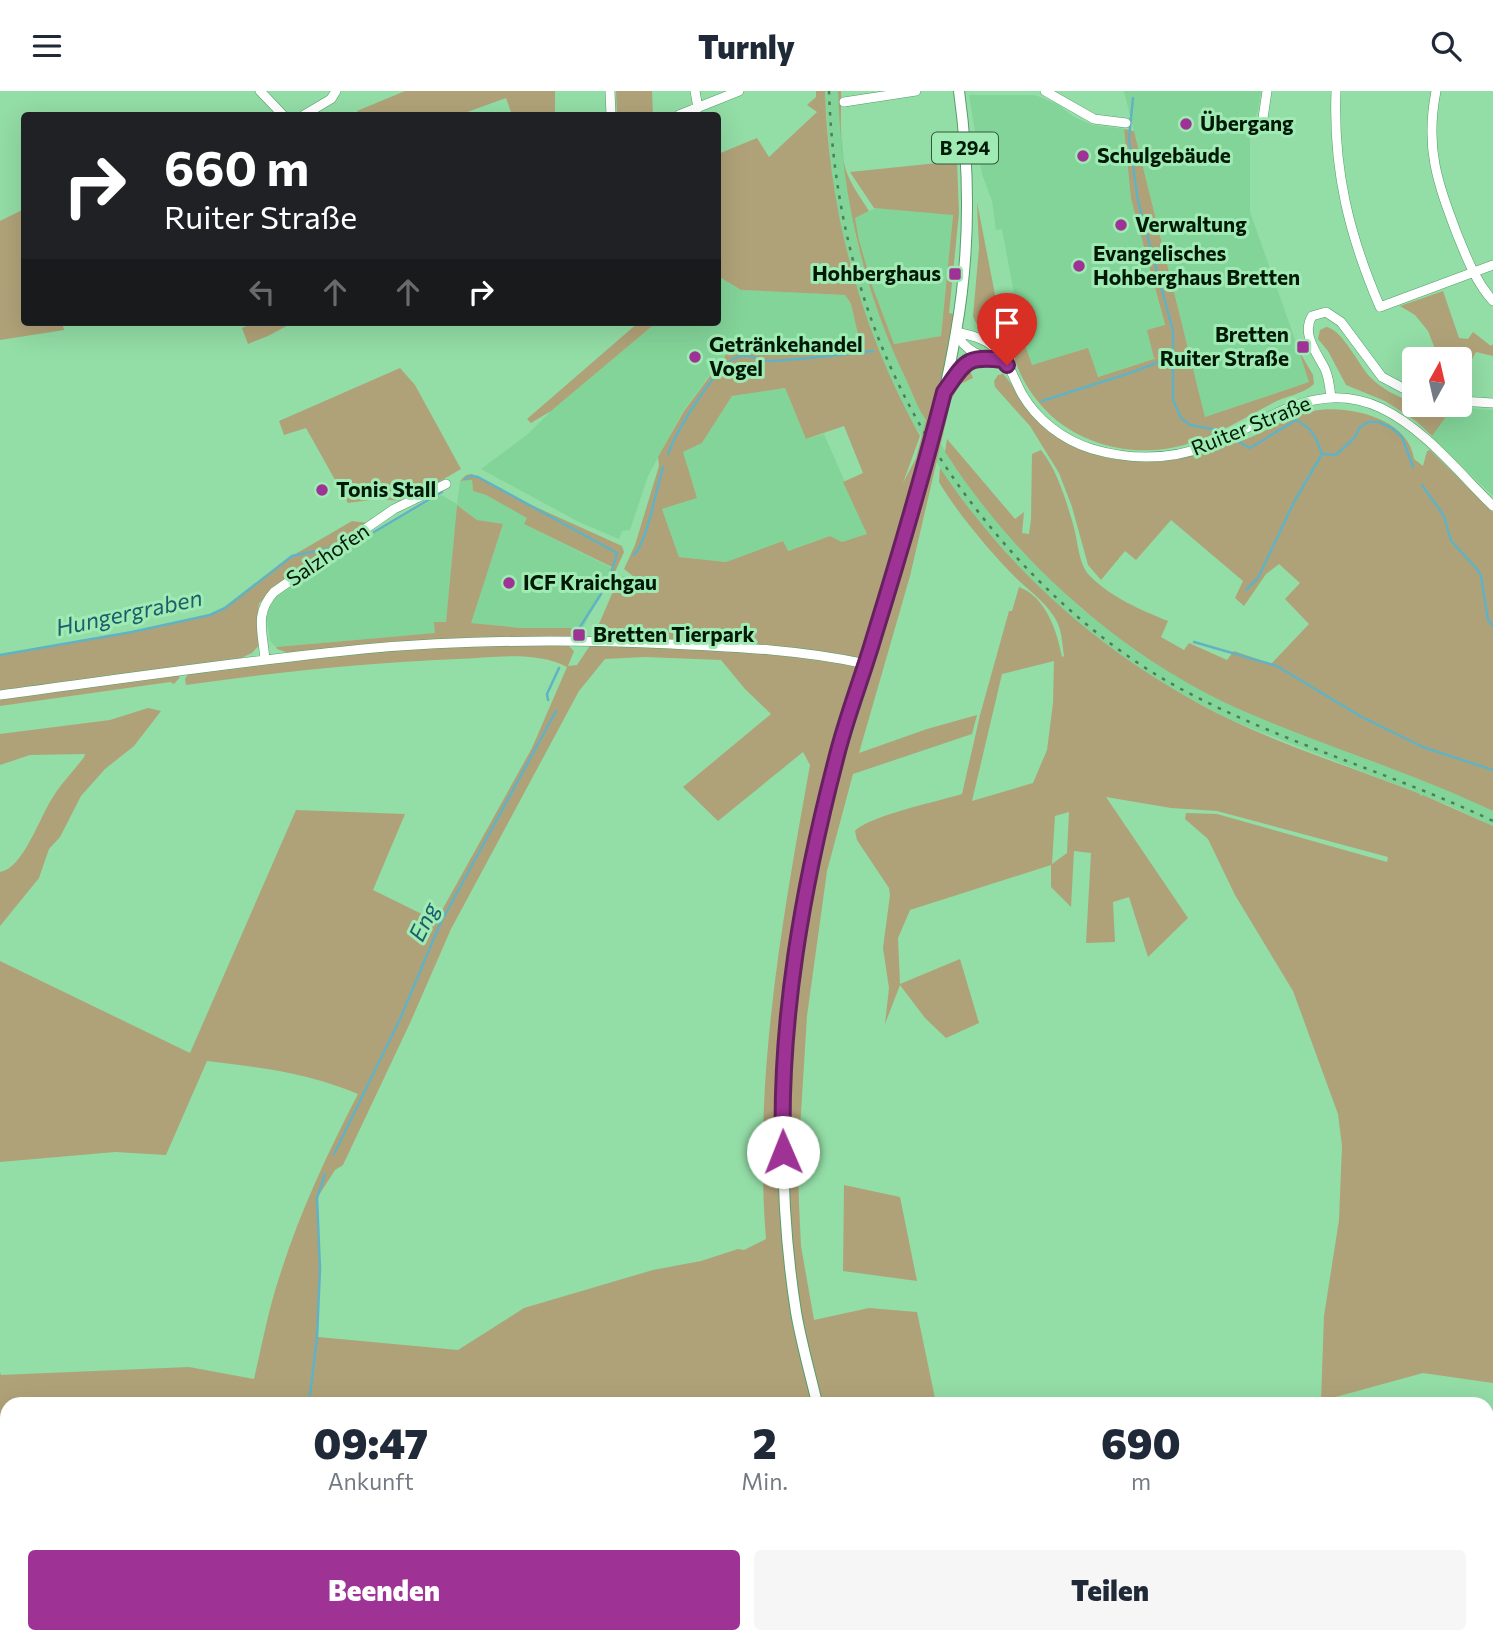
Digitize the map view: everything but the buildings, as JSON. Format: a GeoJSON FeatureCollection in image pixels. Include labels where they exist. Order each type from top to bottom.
{"type":"FeatureCollection","features":[{"type":"Feature","properties":{"kind":"main road","name":"B 294"},"geometry":{"type":"LineString","coordinates":[[816,1397],[797,1315],[785,1207],[783,1124],[789,995],[805,895],[836,757],[909,522],[944,392],[956,332],[966,225],[966,159],[959,91]]}},
{"type":"Feature","properties":{"kind":"street"},"geometry":{"type":"LineString","coordinates":[[260,91],[280,112]]}},
{"type":"Feature","properties":{"kind":"street"},"geometry":{"type":"LineString","coordinates":[[309,112],[331,99],[336,91]]}},
{"type":"Feature","properties":{"kind":"street"},"geometry":{"type":"LineString","coordinates":[[610,91],[611,112]]}},
{"type":"Feature","properties":{"kind":"street"},"geometry":{"type":"LineString","coordinates":[[695,91],[698,108]]}},
{"type":"Feature","properties":{"kind":"street"},"geometry":{"type":"LineString","coordinates":[[687,112],[740,91]]}},
{"type":"Feature","properties":{"kind":"street"},"geometry":{"type":"LineString","coordinates":[[844,102],[916,91]]}},
{"type":"Feature","properties":{"kind":"street"},"geometry":{"type":"LineString","coordinates":[[1045,91],[1094,118],[1126,123]]}},
{"type":"Feature","properties":{"kind":"street"},"geometry":{"type":"LineString","coordinates":[[1263,118],[1267,91]]}},
{"type":"Feature","properties":{"kind":"street"},"geometry":{"type":"LineString","coordinates":[[1336,91],[1336,129],[1344,203],[1365,271],[1380,307],[1493,265]]}},
{"type":"Feature","properties":{"kind":"street"},"geometry":{"type":"LineString","coordinates":[[1436,91],[1431,127],[1438,185],[1473,273],[1493,301]]}},
{"type":"Feature","properties":{"kind":"street","name":"Ruiter Straße"},"geometry":{"type":"LineString","coordinates":[[1331,397],[1326,372],[1310,341],[1310,314],[1326,312],[1337,318],[1378,372],[1402,388]]}},
{"type":"Feature","properties":{"kind":"street"},"geometry":{"type":"LineString","coordinates":[[956,332],[967,349],[1003,360]]}},
{"type":"Feature","properties":{"kind":"street","name":"Ruiter Straße"},"geometry":{"type":"LineString","coordinates":[[956,332],[988,343],[996,349],[1012,372],[1024,397],[1039,416],[1053,429],[1086,447],[1108,453],[1149,457],[1180,454],[1215,443],[1301,402],[1331,397],[1350,398],[1368,403],[1400,419],[1428,442],[1493,506]]}},
{"type":"Feature","properties":{"kind":"street"},"geometry":{"type":"LineString","coordinates":[[944,392],[963,366],[984,356]]}},
{"type":"Feature","properties":{"kind":"street"},"geometry":{"type":"LineString","coordinates":[[1472,402],[1493,403]]}},
{"type":"Feature","properties":{"kind":"street","name":"Salzhofen"},"geometry":{"type":"LineString","coordinates":[[265,660],[261,618],[263,604],[274,592],[394,509],[446,484]]}},
{"type":"Feature","properties":{"kind":"street"},"geometry":{"type":"LineString","coordinates":[[0,695],[265,660],[443,644],[585,641],[733,647],[866,664]]}},
{"type":"Feature","properties":{"kind":"shaded area"},"geometry":{"type":"Polygon","coordinates":[[[405,91],[555,91],[555,112],[511,112],[506,98],[467,112],[357,111],[405,91]]]}},
{"type":"Feature","properties":{"kind":"shaded area"},"geometry":{"type":"Polygon","coordinates":[[[616,91],[652,91],[653,112],[617,112],[616,91]]]}},
{"type":"Feature","properties":{"kind":"shaded area"},"geometry":{"type":"Polygon","coordinates":[[[816,91],[825,91],[833,182],[852,270],[881,355],[920,436],[903,483],[916,458],[926,420],[917,405],[877,309],[856,237],[843,158],[851,182],[869,211],[855,218],[859,240],[894,344],[941,336],[953,215],[874,208],[850,172],[957,161],[959,213],[949,313],[959,315],[944,392],[836,736],[807,883],[909,548],[946,410],[961,373],[968,366],[973,378],[960,384],[951,400],[910,576],[859,753],[977,715],[972,734],[853,774],[827,871],[807,1016],[798,1161],[801,1246],[814,1320],[869,1308],[917,1312],[935,1397],[0,1397],[0,1372],[1,1375],[189,1367],[254,1379],[272,1303],[295,1231],[358,1094],[303,1076],[207,1061],[166,1155],[115,1152],[0,1162],[0,961],[190,1053],[296,810],[405,814],[373,890],[436,921],[532,748],[567,667],[541,658],[498,657],[321,669],[186,685],[185,679],[188,674],[283,662],[378,652],[473,647],[569,646],[574,651],[568,666],[577,665],[589,647],[618,580],[624,576],[634,580],[624,569],[635,545],[659,466],[658,457],[684,411],[733,345],[859,339],[851,304],[845,295],[741,290],[721,278],[721,153],[757,138],[769,157],[817,112],[807,105],[816,97],[816,91]],[[785,388],[732,396],[702,443],[683,452],[697,498],[662,509],[679,557],[726,562],[783,541],[788,551],[830,536],[842,542],[867,534],[843,482],[863,473],[844,426],[806,439],[785,388]],[[645,657],[605,659],[579,691],[451,929],[343,1165],[335,1170],[317,1198],[320,1269],[318,1337],[458,1350],[524,1308],[653,1270],[701,1261],[738,1249],[744,1250],[766,1239],[763,1120],[767,1060],[780,942],[810,765],[803,752],[718,821],[683,787],[771,714],[721,660],[645,657]]]}},
{"type":"Feature","properties":{"kind":"shaded area"},"geometry":{"type":"Polygon","coordinates":[[[825,91],[838,91],[845,174],[857,241],[875,304],[915,400],[952,463],[993,516],[1037,566],[1082,609],[1173,673],[1239,709],[1453,792],[1493,811],[1493,826],[1448,805],[1423,795],[1419,796],[1420,794],[1233,721],[1177,692],[1122,657],[1072,619],[1027,575],[982,525],[947,479],[906,411],[882,362],[843,244],[831,175],[825,91]]]}},
{"type":"Feature","properties":{"kind":"shaded area"},"geometry":{"type":"Polygon","coordinates":[[[838,91],[841,91],[841,138],[838,91]]]}},
{"type":"Feature","properties":{"kind":"shaded area"},"geometry":{"type":"Polygon","coordinates":[[[1124,91],[1261,91],[1258,110],[1250,131],[1250,212],[1310,382],[1205,417],[1124,91]]]}},
{"type":"Feature","properties":{"kind":"shaded area","name":"Evangelisches Hohberghaus Bretten"},"geometry":{"type":"Polygon","coordinates":[[[969,95],[1035,95],[1057,104],[1074,117],[1092,125],[1124,129],[1131,199],[1172,353],[1042,395],[1022,336],[1002,229],[996,230],[992,201],[982,174],[969,95]]]}},
{"type":"Feature","properties":{"kind":"shaded area"},"geometry":{"type":"Polygon","coordinates":[[[1124,129],[1134,131],[1205,417],[1309,382],[1299,351],[1313,375],[1314,384],[1304,391],[1276,401],[1207,437],[1164,449],[1123,449],[1083,437],[1066,427],[1050,414],[1032,393],[1019,371],[1013,348],[1013,341],[1022,336],[1032,365],[1088,348],[1098,377],[1157,358],[1154,358],[1147,330],[1165,325],[1131,199],[1124,129]]]}},
{"type":"Feature","properties":{"kind":"shaded area"},"geometry":{"type":"Polygon","coordinates":[[[977,202],[997,305],[1000,337],[980,327],[973,316],[979,248],[977,202]]]}},
{"type":"Feature","properties":{"kind":"shaded area"},"geometry":{"type":"Polygon","coordinates":[[[876,208],[953,214],[941,336],[894,344],[873,288],[855,218],[876,208]]]}},
{"type":"Feature","properties":{"kind":"shaded area"},"geometry":{"type":"Polygon","coordinates":[[[21,210],[21,326],[63,326],[64,330],[0,340],[0,221],[21,210]]]}},
{"type":"Feature","properties":{"kind":"shaded area"},"geometry":{"type":"Polygon","coordinates":[[[721,278],[741,290],[845,295],[851,304],[859,340],[732,345],[683,411],[648,476],[630,530],[622,531],[619,539],[579,522],[481,469],[528,434],[551,411],[652,326],[721,326],[721,278]]]}},
{"type":"Feature","properties":{"kind":"shaded area"},"geometry":{"type":"Polygon","coordinates":[[[1443,291],[1459,338],[1468,339],[1473,332],[1491,346],[1493,344],[1493,356],[1476,352],[1472,359],[1472,347],[1434,347],[1428,331],[1415,315],[1400,306],[1443,291]]]}},
{"type":"Feature","properties":{"kind":"shaded area"},"geometry":{"type":"Polygon","coordinates":[[[247,326],[287,326],[248,344],[242,328],[247,326]]]}},
{"type":"Feature","properties":{"kind":"shaded area"},"geometry":{"type":"Polygon","coordinates":[[[634,326],[652,326],[551,411],[531,423],[527,419],[634,326]]]}},
{"type":"Feature","properties":{"kind":"shaded area"},"geometry":{"type":"Polygon","coordinates":[[[1326,327],[1332,329],[1350,348],[1370,377],[1402,397],[1402,412],[1385,401],[1346,385],[1328,351],[1318,339],[1320,330],[1326,327]]]}},
{"type":"Feature","properties":{"kind":"shaded area"},"geometry":{"type":"Polygon","coordinates":[[[400,368],[415,385],[461,469],[406,501],[377,499],[348,503],[306,428],[284,435],[279,421],[400,368]]]}},
{"type":"Feature","properties":{"kind":"shaded area"},"geometry":{"type":"Polygon","coordinates":[[[1003,374],[1027,409],[1044,427],[1074,446],[1108,458],[1146,461],[1195,453],[1244,440],[1305,413],[1327,409],[1359,412],[1389,424],[1401,433],[1410,445],[1414,459],[1423,466],[1427,451],[1430,450],[1493,512],[1493,811],[1431,784],[1272,723],[1197,688],[1155,663],[1075,602],[1038,568],[973,492],[945,452],[947,439],[1015,519],[1024,512],[1022,533],[1029,534],[1032,454],[1041,450],[1064,495],[1085,570],[1097,583],[1116,596],[1168,621],[1161,637],[1184,650],[1189,643],[1227,660],[1234,651],[1271,664],[1309,624],[1285,599],[1300,583],[1279,564],[1266,574],[1244,606],[1235,598],[1243,581],[1171,520],[1136,560],[1125,551],[1101,580],[1088,565],[1072,507],[1059,473],[1030,426],[995,387],[994,381],[998,375],[1003,374]]]}},
{"type":"Feature","properties":{"kind":"shaded area"},"geometry":{"type":"Polygon","coordinates":[[[785,388],[806,439],[824,434],[868,535],[842,542],[830,536],[787,551],[783,541],[726,562],[679,557],[662,509],[697,498],[682,452],[702,443],[732,396],[785,388]]]}},
{"type":"Feature","properties":{"kind":"shaded area"},"geometry":{"type":"Polygon","coordinates":[[[1472,408],[1493,410],[1493,496],[1431,437],[1446,417],[1472,417],[1472,408]]]}},
{"type":"Feature","properties":{"kind":"shaded area"},"geometry":{"type":"Polygon","coordinates":[[[1410,417],[1446,417],[1432,436],[1410,417]]]}},
{"type":"Feature","properties":{"kind":"shaded area"},"geometry":{"type":"Polygon","coordinates":[[[940,468],[969,508],[1033,581],[1106,644],[1146,672],[1231,720],[1301,750],[1423,795],[1493,826],[1493,1383],[1423,1373],[1336,1397],[1321,1397],[1324,1316],[1339,1220],[1342,1146],[1338,1114],[1293,991],[1235,895],[1208,839],[1185,819],[1186,813],[1217,814],[1387,862],[1388,857],[1217,811],[1171,808],[1106,797],[1188,918],[1148,957],[1129,897],[1113,902],[1115,942],[1086,943],[1091,853],[1074,851],[1071,907],[1051,887],[1051,865],[910,910],[898,938],[900,984],[960,959],[979,1023],[946,1038],[925,1018],[900,985],[885,1024],[889,988],[883,948],[889,888],[857,840],[855,831],[874,820],[962,794],[980,715],[1009,611],[1012,611],[1019,587],[1036,599],[1049,616],[1062,657],[1064,656],[1060,630],[1053,615],[984,544],[939,482],[940,468]],[[1054,661],[1002,674],[972,801],[1033,783],[1047,750],[1053,703],[1054,661]],[[1069,812],[1055,816],[1052,864],[1067,853],[1069,812]]]}},
{"type":"Feature","properties":{"kind":"shaded area"},"geometry":{"type":"Polygon","coordinates":[[[472,474],[529,504],[622,546],[624,552],[615,572],[610,571],[612,567],[524,524],[527,518],[486,495],[473,491],[472,480],[460,481],[466,475],[472,474]]]}},
{"type":"Feature","properties":{"kind":"shaded area"},"geometry":{"type":"Polygon","coordinates":[[[472,480],[473,491],[486,495],[528,518],[524,524],[612,568],[583,628],[522,628],[470,623],[503,525],[477,520],[457,505],[446,623],[436,633],[276,647],[270,641],[266,612],[274,592],[344,545],[364,539],[441,495],[457,504],[460,481],[472,480]]]}},
{"type":"Feature","properties":{"kind":"shaded area"},"geometry":{"type":"Polygon","coordinates":[[[457,505],[477,520],[503,524],[471,623],[522,628],[583,628],[584,632],[577,636],[436,640],[289,653],[277,649],[276,647],[435,633],[434,622],[446,622],[457,505]]]}},
{"type":"Feature","properties":{"kind":"shaded area"},"geometry":{"type":"Polygon","coordinates":[[[352,521],[368,523],[259,603],[259,645],[252,653],[241,658],[0,691],[0,655],[132,632],[210,615],[225,608],[292,556],[352,521]]]}},
{"type":"Feature","properties":{"kind":"shaded area"},"geometry":{"type":"Polygon","coordinates":[[[178,675],[180,677],[174,684],[170,682],[0,706],[0,700],[178,675]]]}},
{"type":"Feature","properties":{"kind":"shaded area"},"geometry":{"type":"Polygon","coordinates":[[[148,708],[161,711],[134,746],[105,769],[81,796],[60,837],[49,849],[39,878],[0,926],[0,872],[16,862],[60,786],[85,754],[30,755],[0,765],[0,734],[110,720],[148,708]]]}},
{"type":"Feature","properties":{"kind":"shaded area"},"geometry":{"type":"Polygon","coordinates":[[[844,1185],[900,1197],[917,1281],[843,1271],[844,1185]]]}},
{"type":"Feature","properties":{"kind":"waterway"},"geometry":{"type":"LineString","coordinates":[[1133,98],[1129,138],[1138,201],[1173,331],[1173,400],[1181,418],[1190,425],[1213,429],[1226,435]]}},
{"type":"Feature","properties":{"kind":"waterway","name":"Hungergraben"},"geometry":{"type":"LineString","coordinates":[[668,454],[687,416],[707,387],[735,358],[749,356],[771,361],[873,351]]}},
{"type":"Feature","properties":{"kind":"waterway","name":"Hungergraben"},"geometry":{"type":"LineString","coordinates":[[1042,401],[1174,356]]}},
{"type":"Feature","properties":{"kind":"waterway"},"geometry":{"type":"LineString","coordinates":[[1232,438],[1250,448],[1296,420],[1313,434],[1322,454],[1336,455],[1355,437],[1359,428],[1368,422],[1378,422],[1392,428],[1402,437],[1413,467]]}},
{"type":"Feature","properties":{"kind":"waterway"},"geometry":{"type":"LineString","coordinates":[[1246,590],[1258,578],[1294,502],[1322,454]]}},
{"type":"Feature","properties":{"kind":"waterway","name":"Hungergraben"},"geometry":{"type":"LineString","coordinates":[[634,555],[647,526],[663,467]]}},
{"type":"Feature","properties":{"kind":"waterway","name":"Hungergraben"},"geometry":{"type":"LineString","coordinates":[[465,479],[478,477],[617,553],[612,570]]}},
{"type":"Feature","properties":{"kind":"waterway"},"geometry":{"type":"LineString","coordinates":[[1422,485],[1444,516],[1451,541],[1481,576],[1488,620],[1493,626]]}},
{"type":"Feature","properties":{"kind":"waterway","name":"Hungergraben"},"geometry":{"type":"LineString","coordinates":[[374,532],[442,492]]}},
{"type":"Feature","properties":{"kind":"waterway","name":"Hungergraben"},"geometry":{"type":"LineString","coordinates":[[0,655],[132,632],[210,615],[225,608],[292,556],[331,548]]}},
{"type":"Feature","properties":{"kind":"waterway","name":"Eng"},"geometry":{"type":"LineString","coordinates":[[580,627],[601,594]]}},
{"type":"Feature","properties":{"kind":"waterway"},"geometry":{"type":"LineString","coordinates":[[1194,642],[1277,666],[1360,716],[1423,747],[1493,770]]}},
{"type":"Feature","properties":{"kind":"waterway","name":"Eng"},"geometry":{"type":"LineString","coordinates":[[548,700],[547,694],[559,668]]}},
{"type":"Feature","properties":{"kind":"waterway","name":"Eng"},"geometry":{"type":"LineString","coordinates":[[334,1154],[400,1019],[440,924],[556,711]]}},
{"type":"Feature","properties":{"kind":"waterway","name":"Eng"},"geometry":{"type":"LineString","coordinates":[[310,1397],[317,1337],[320,1269],[317,1198],[325,1174]]}},
{"type":"Feature","properties":{"kind":"railway"},"geometry":{"type":"LineString","coordinates":[[829,91],[834,156],[843,218],[858,278],[878,337],[903,392],[933,447],[968,499],[1009,549],[1068,609],[1112,645],[1183,690],[1259,726],[1493,821]]}},
{"type":"Feature","properties":{"kind":"place","name":"Übergang"},"geometry":{"type":"Point","coordinates":[1186,124]}},
{"type":"Feature","properties":{"kind":"place","name":"Schulgebäude"},"geometry":{"type":"Point","coordinates":[1083,156]}},
{"type":"Feature","properties":{"kind":"place","name":"Verwaltung"},"geometry":{"type":"Point","coordinates":[1121,225]}},
{"type":"Feature","properties":{"kind":"place","name":"Evangelisches Hohberghaus Bretten"},"geometry":{"type":"Point","coordinates":[1079,266]}},
{"type":"Feature","properties":{"kind":"place","name":"Hohberghaus"},"geometry":{"type":"Point","coordinates":[955,274]}},
{"type":"Feature","properties":{"kind":"place","name":"Bretten Ruiter Straße"},"geometry":{"type":"Point","coordinates":[1303,347]}},
{"type":"Feature","properties":{"kind":"place","name":"Getränkehandel Vogel"},"geometry":{"type":"Point","coordinates":[695,357]}},
{"type":"Feature","properties":{"kind":"place","name":"Tonis Stall"},"geometry":{"type":"Point","coordinates":[322,490]}},
{"type":"Feature","properties":{"kind":"place","name":"ICF Kraichgau"},"geometry":{"type":"Point","coordinates":[509,583]}},
{"type":"Feature","properties":{"kind":"place","name":"Bretten Tierpark"},"geometry":{"type":"Point","coordinates":[579,635]}},
{"type":"Feature","properties":{"kind":"route"},"geometry":{"type":"LineString","coordinates":[[783,1152],[789,995],[805,895],[836,757],[890,587],[944,392],[961,368],[973,359],[984,356],[1003,360],[1007,365]]}}]}
